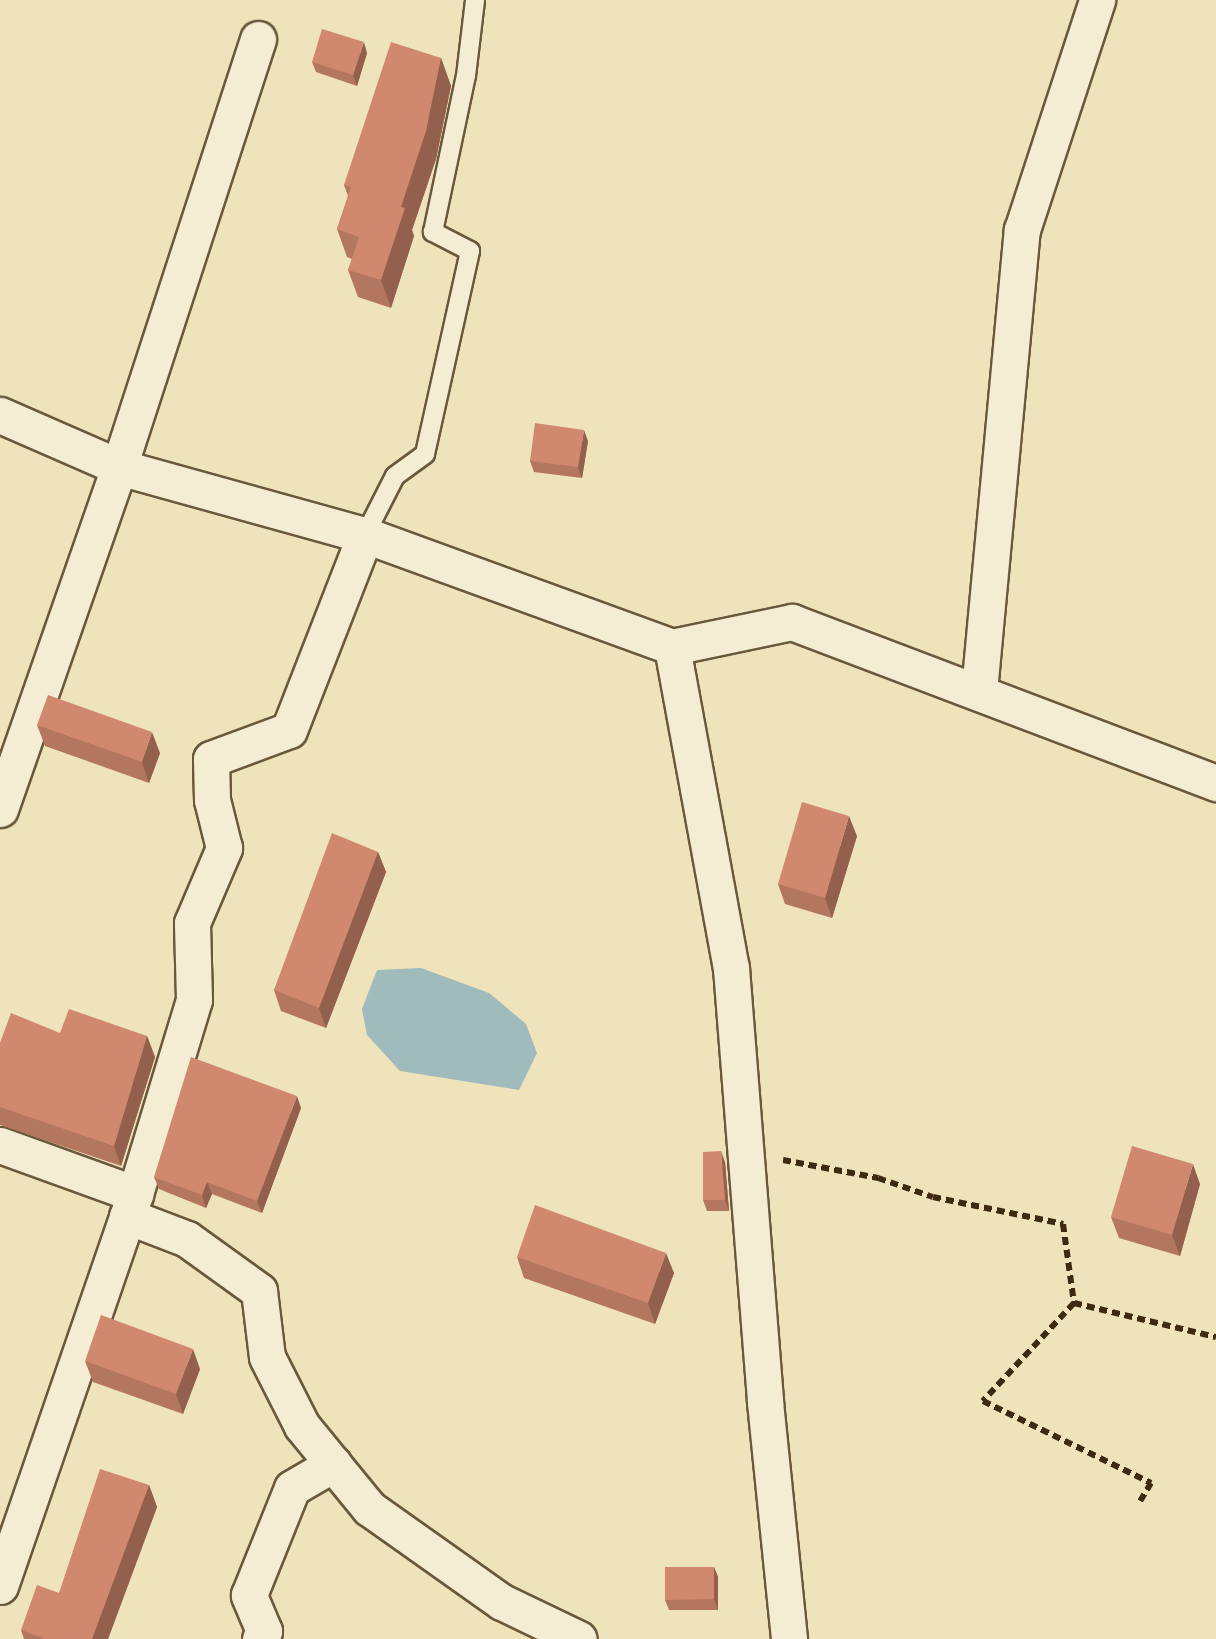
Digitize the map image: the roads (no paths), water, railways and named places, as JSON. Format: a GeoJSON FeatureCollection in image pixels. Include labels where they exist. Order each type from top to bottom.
{"type":"FeatureCollection","features":[{"type":"Feature","properties":{"kind":"street"},"geometry":{"type":"LineString","coordinates":[[979,691],[1022,230],[1097,0]]}},
{"type":"Feature","properties":{"kind":"street"},"geometry":{"type":"LineString","coordinates":[[0,809],[119,467],[258,40]]}},
{"type":"Feature","properties":{"kind":"street"},"geometry":{"type":"LineString","coordinates":[[0,415],[119,467],[365,535],[672,648],[792,622],[1216,783]]}},
{"type":"Feature","properties":{"kind":"street"},"geometry":{"type":"LineString","coordinates":[[0,1586],[131,1206],[194,1000],[192,923],[224,848],[212,800],[211,760],[288,730],[365,535]]}},
{"type":"Feature","properties":{"kind":"street"},"geometry":{"type":"LineString","coordinates":[[672,648],[731,968],[789,1639]]}},
{"type":"Feature","properties":{"kind":"street"},"geometry":{"type":"LineString","coordinates":[[0,1145],[131,1206],[188,1239],[259,1291],[267,1358],[302,1426],[369,1508],[502,1602],[580,1639]]}},
{"type":"Feature","properties":{"kind":"street"},"geometry":{"type":"LineString","coordinates":[[269,1636],[250,1595],[292,1488],[333,1464]]}},
{"type":"Feature","properties":{"kind":"lane"},"geometry":{"type":"LineString","coordinates":[[365,535],[395,476],[425,454],[470,251],[433,232],[466,76],[475,0]]}},
{"type":"Feature","properties":{"kind":"water"},"geometry":{"type":"Polygon","coordinates":[[[421,968],[489,993],[526,1024],[537,1053],[519,1090],[400,1071],[367,1035],[362,1009],[377,970],[421,968]]]}}]}
